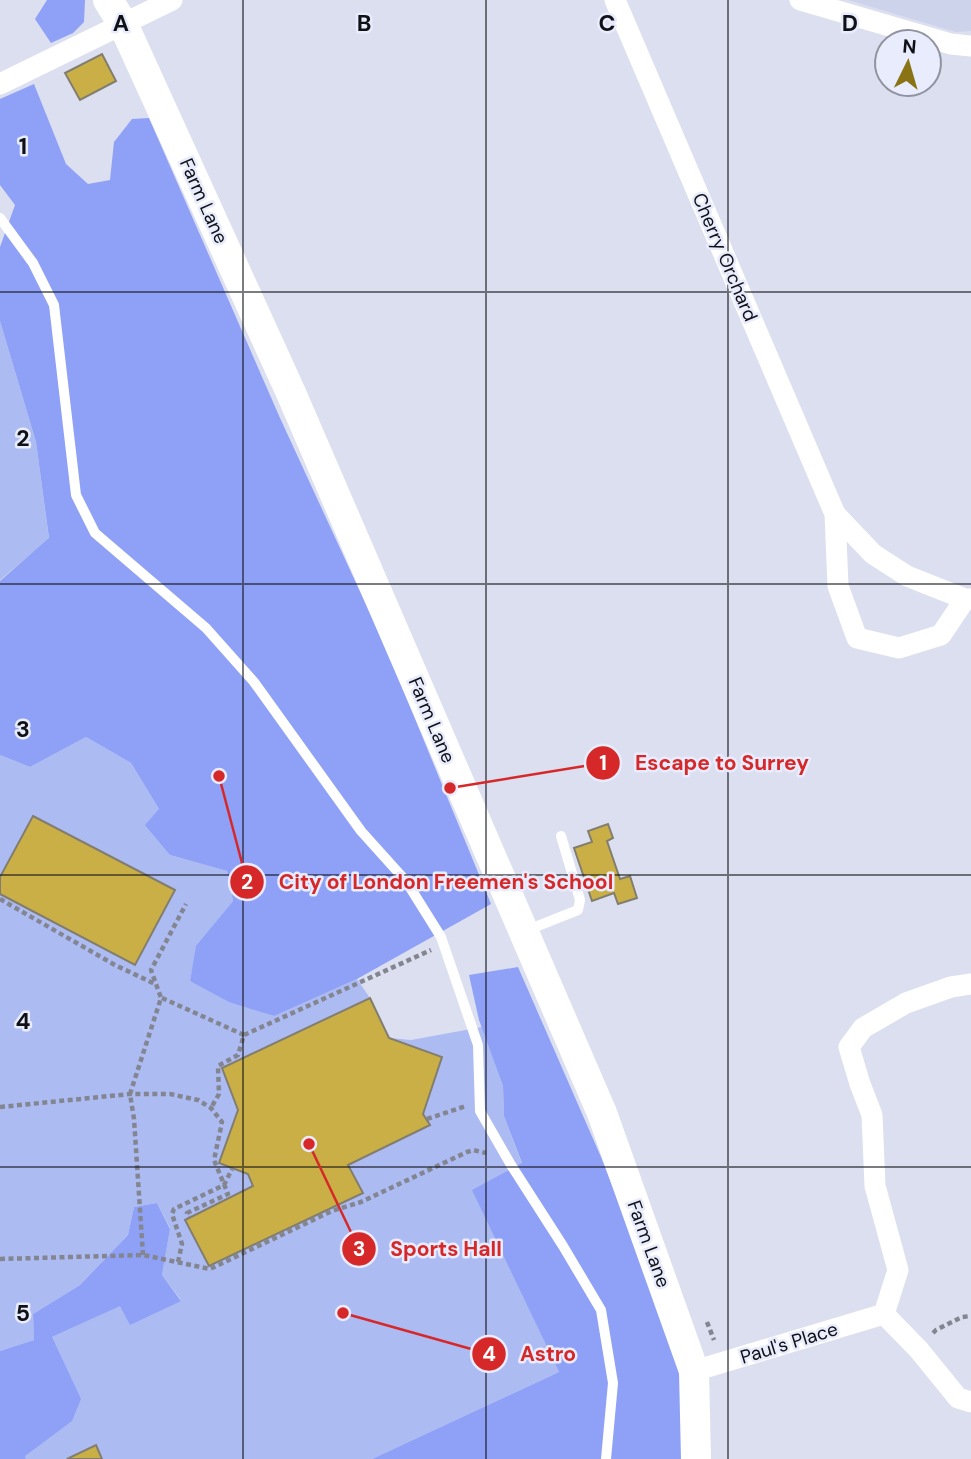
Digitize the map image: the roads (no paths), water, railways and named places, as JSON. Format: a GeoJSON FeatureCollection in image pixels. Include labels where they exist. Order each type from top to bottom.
{"type":"FeatureCollection","features":[{"type":"Feature","properties":{"kind":"street"},"geometry":{"type":"LineString","coordinates":[[0,84],[116,12],[172,0]]}},
{"type":"Feature","properties":{"kind":"street","name":"Cherry Orchard"},"geometry":{"type":"LineString","coordinates":[[615,0],[835,514],[884,562],[907,576],[968,599],[941,635],[899,648],[857,638],[838,586],[835,514]]}},
{"type":"Feature","properties":{"kind":"street"},"geometry":{"type":"LineString","coordinates":[[800,0],[951,44],[971,46]]}},
{"type":"Feature","properties":{"kind":"street","name":"Farm Lane"},"geometry":{"type":"LineString","coordinates":[[116,12],[291,393],[602,1113],[694,1371],[696,1459]]}},
{"type":"Feature","properties":{"kind":"street"},"geometry":{"type":"LineString","coordinates":[[971,984],[951,987],[906,1003],[863,1028],[849,1047],[872,1115],[875,1186],[898,1270],[884,1314],[919,1350],[958,1398],[971,1402]]}},
{"type":"Feature","properties":{"kind":"street","name":"Paul's Place"},"geometry":{"type":"LineString","coordinates":[[694,1371],[884,1314]]}},
{"type":"Feature","properties":{"kind":"lane"},"geometry":{"type":"LineString","coordinates":[[0,218],[33,263],[54,305],[76,495],[96,533],[206,628],[254,682],[360,831],[407,881],[441,937],[478,1045],[480,1111],[601,1310],[613,1383],[606,1459]]}},
{"type":"Feature","properties":{"kind":"lane"},"geometry":{"type":"LineString","coordinates":[[524,932],[578,910],[580,900],[561,836]]}},
{"type":"Feature","properties":{"kind":"place","name":"City of London Freemen's School"},"geometry":{"type":"Point","coordinates":[219,776]}},
{"type":"Feature","properties":{"kind":"place","name":"Escape to Surrey"},"geometry":{"type":"Point","coordinates":[450,788]}},
{"type":"Feature","properties":{"kind":"place","name":"Sports Hall"},"geometry":{"type":"Point","coordinates":[309,1144]}},
{"type":"Feature","properties":{"kind":"place","name":"Astro"},"geometry":{"type":"Point","coordinates":[343,1313]}}]}
